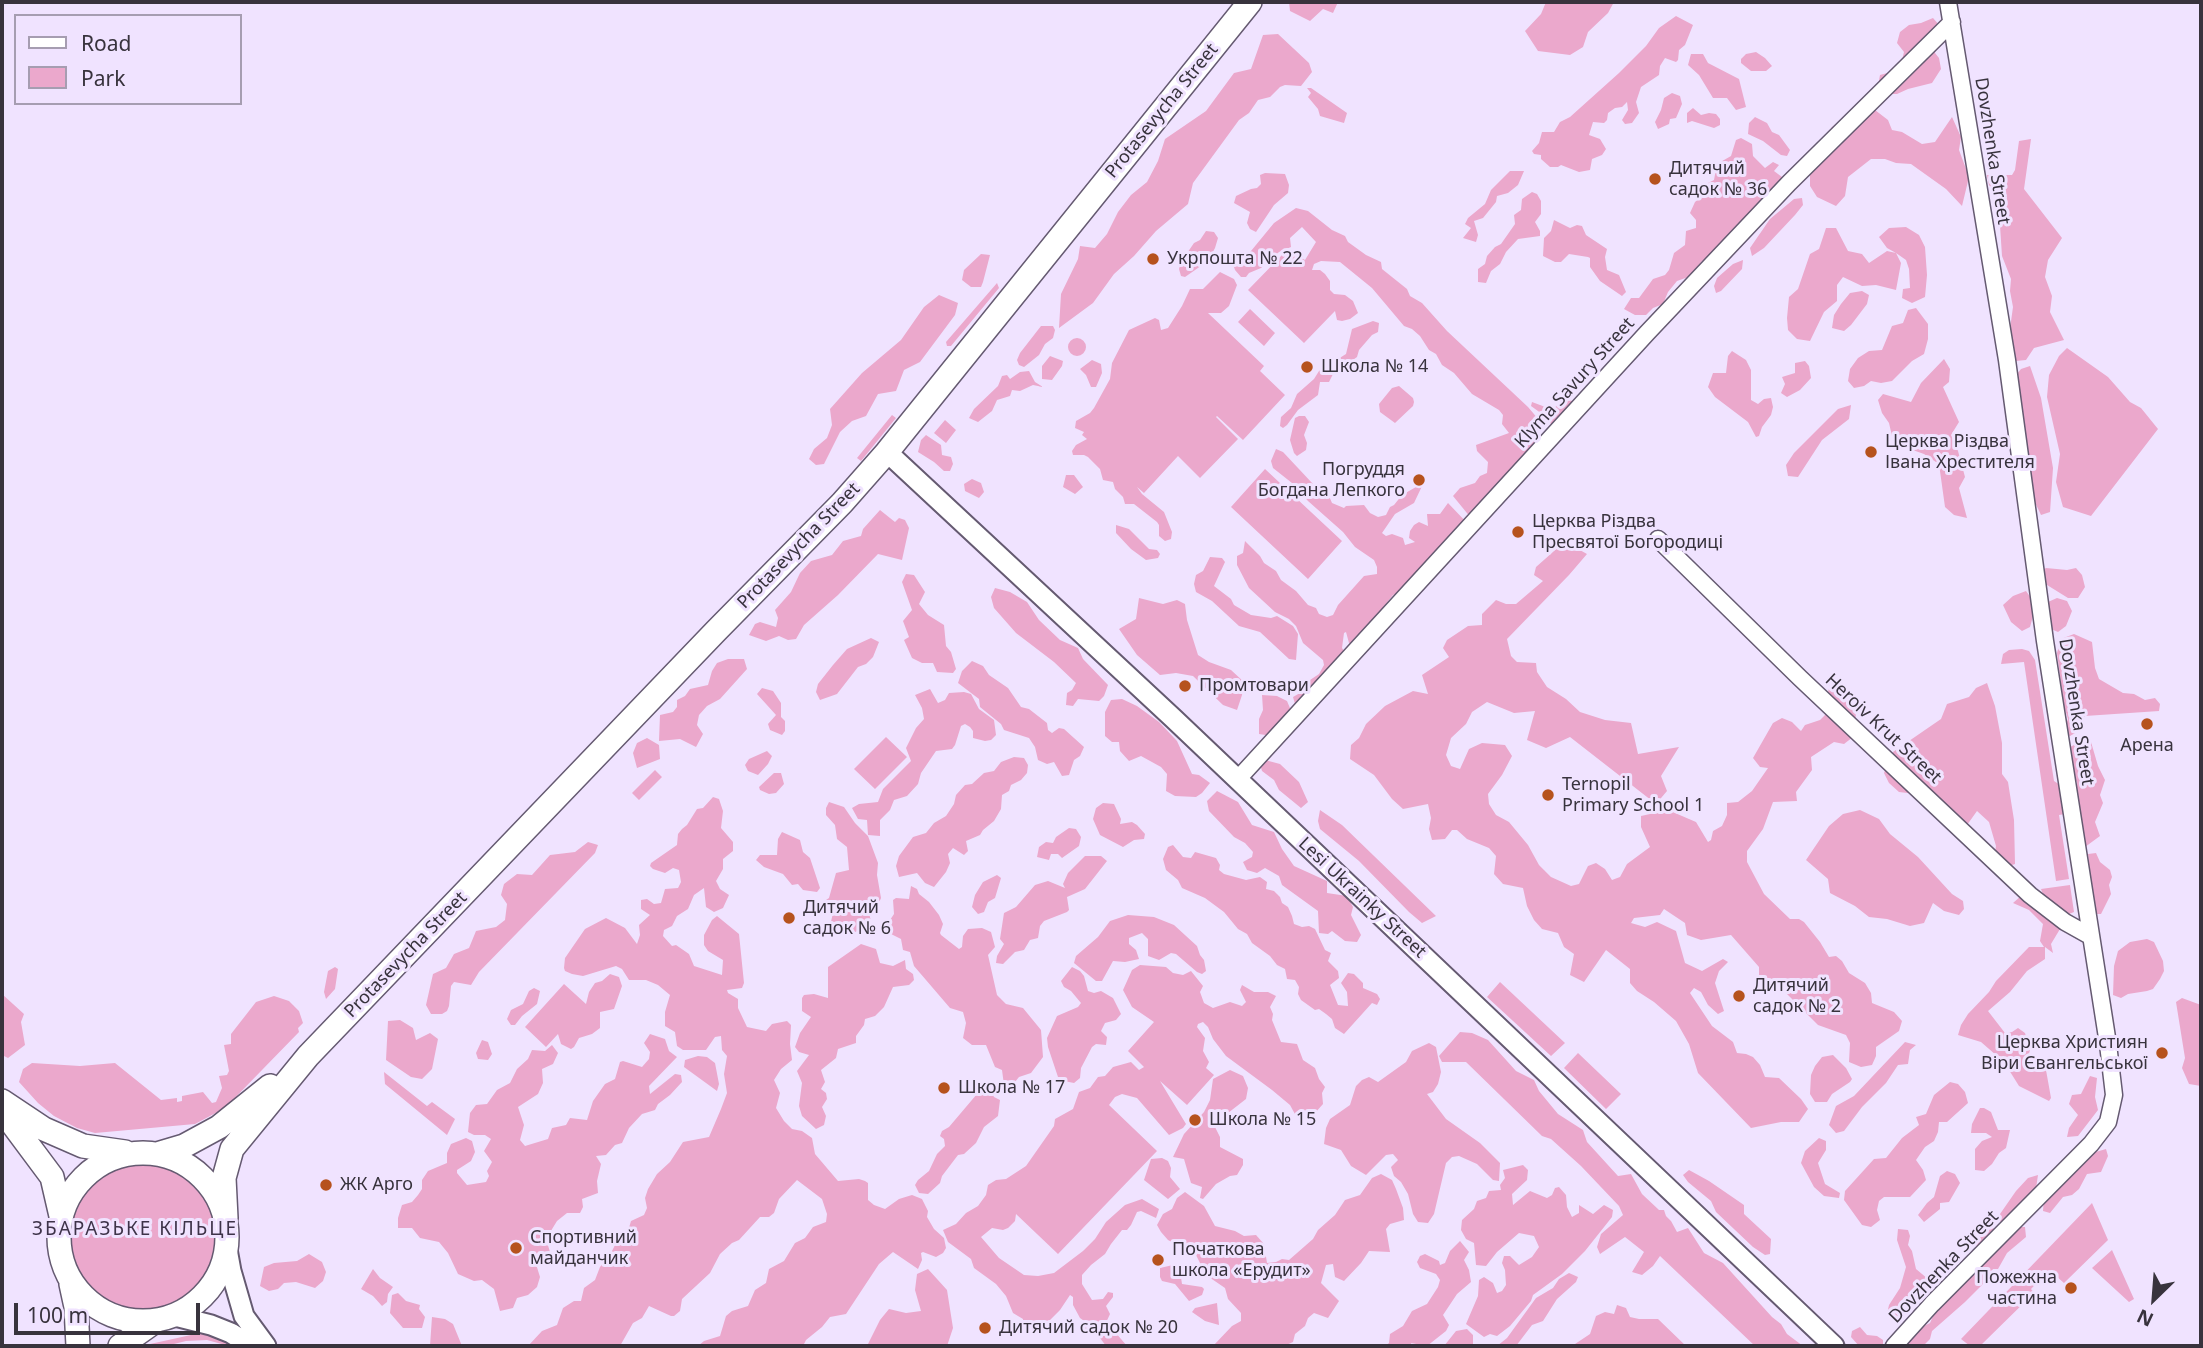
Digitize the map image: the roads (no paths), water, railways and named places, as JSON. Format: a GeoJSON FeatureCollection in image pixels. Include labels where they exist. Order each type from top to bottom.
{"type":"FeatureCollection","features":[{"type":"Feature","properties":{"kind":"highway","name":"Protasevycha Street"},"geometry":{"type":"LineString","coordinates":[[226,1218],[224,1178],[232,1149],[308,1056],[842,503],[887,452],[1250,2]]}},
{"type":"Feature","properties":{"kind":"highway","name":"Protasevycha Street"},"geometry":{"type":"LineString","coordinates":[[157,1154],[184,1146],[219,1127],[308,1056]]}},
{"type":"Feature","properties":{"kind":"highway"},"geometry":{"type":"LineString","coordinates":[[2,1101],[44,1129],[83,1146],[157,1154],[181,1161],[201,1175],[217,1195],[226,1218],[227,1249],[218,1277],[200,1300],[120,1346]]}},
{"type":"Feature","properties":{"kind":"highway"},"geometry":{"type":"LineString","coordinates":[[2,1110],[52,1178],[61,1216]]}},
{"type":"Feature","properties":{"kind":"highway"},"geometry":{"type":"LineString","coordinates":[[78,1346],[76,1307],[59,1249],[61,1216],[71,1193],[87,1174],[108,1160],[132,1153]]}},
{"type":"Feature","properties":{"kind":"highway"},"geometry":{"type":"LineString","coordinates":[[70,1281],[82,1296],[106,1313],[134,1322],[164,1319]]}},
{"type":"Feature","properties":{"kind":"main road","name":"Lesi Ukrainky Street"},"geometry":{"type":"LineString","coordinates":[[887,452],[973,530],[1834,1346]]}},
{"type":"Feature","properties":{"kind":"main road"},"geometry":{"type":"LineString","coordinates":[[227,1249],[244,1316],[266,1346]]}},
{"type":"Feature","properties":{"kind":"main road"},"geometry":{"type":"LineString","coordinates":[[164,1319],[221,1329],[251,1346]]}},
{"type":"Feature","properties":{"kind":"street","name":"Dovzhenka Street"},"geometry":{"type":"LineString","coordinates":[[1894,1346],[2083,1152],[2108,1122],[2114,1095],[2045,641],[2007,360],[1948,2]]}},
{"type":"Feature","properties":{"kind":"street","name":"Klyma Savury Street"},"geometry":{"type":"LineString","coordinates":[[1237,780],[1656,323],[1789,183],[1952,22]]}},
{"type":"Feature","properties":{"kind":"street","name":"Heroiv Krut Street"},"geometry":{"type":"LineString","coordinates":[[1658,540],[2030,895],[2065,922],[2090,936]]}},
{"type":"Feature","properties":{"kind":"place","name":"Дитячий садок № 36"},"geometry":{"type":"Point","coordinates":[1655,179]}},
{"type":"Feature","properties":{"kind":"place","name":"Укрпошта № 22"},"geometry":{"type":"Point","coordinates":[1153,259]}},
{"type":"Feature","properties":{"kind":"place","name":"Школа № 14"},"geometry":{"type":"Point","coordinates":[1307,367]}},
{"type":"Feature","properties":{"kind":"place","name":"Церква Різдва Івана Хрестителя"},"geometry":{"type":"Point","coordinates":[1871,452]}},
{"type":"Feature","properties":{"kind":"place","name":"Погруддя Богдана Лепкого"},"geometry":{"type":"Point","coordinates":[1419,480]}},
{"type":"Feature","properties":{"kind":"place","name":"Церква Різдва Пресвятої Богородиці"},"geometry":{"type":"Point","coordinates":[1518,532]}},
{"type":"Feature","properties":{"kind":"place","name":"Промтовари"},"geometry":{"type":"Point","coordinates":[1185,686]}},
{"type":"Feature","properties":{"kind":"place","name":"Арена"},"geometry":{"type":"Point","coordinates":[2147,724]}},
{"type":"Feature","properties":{"kind":"place","name":"Ternopil Primary School 1"},"geometry":{"type":"Point","coordinates":[1548,795]}},
{"type":"Feature","properties":{"kind":"place","name":"Дитячий садок № 6"},"geometry":{"type":"Point","coordinates":[789,918]}},
{"type":"Feature","properties":{"kind":"place","name":"Дитячий садок № 2"},"geometry":{"type":"Point","coordinates":[1739,996]}},
{"type":"Feature","properties":{"kind":"place","name":"Церква Християн Віри Євангельської"},"geometry":{"type":"Point","coordinates":[2162,1053]}},
{"type":"Feature","properties":{"kind":"place","name":"Школа № 17"},"geometry":{"type":"Point","coordinates":[944,1088]}},
{"type":"Feature","properties":{"kind":"place","name":"Школа № 15"},"geometry":{"type":"Point","coordinates":[1195,1120]}},
{"type":"Feature","properties":{"kind":"place","name":"ЖК Арго"},"geometry":{"type":"Point","coordinates":[326,1185]}},
{"type":"Feature","properties":{"kind":"place","name":"Спортивний майданчик"},"geometry":{"type":"Point","coordinates":[516,1248]}},
{"type":"Feature","properties":{"kind":"place","name":"Початкова школа «Ерудит»"},"geometry":{"type":"Point","coordinates":[1158,1260]}},
{"type":"Feature","properties":{"kind":"place","name":"Пожежна частина"},"geometry":{"type":"Point","coordinates":[2071,1288]}},
{"type":"Feature","properties":{"kind":"place","name":"Дитячий садок № 20"},"geometry":{"type":"Point","coordinates":[985,1328]}},
{"type":"Feature","properties":{"kind":"district","name":"ЗБАРАЗЬКЕ КІЛЬЦЕ"},"geometry":{"type":"Point","coordinates":[135,1230]}}]}
